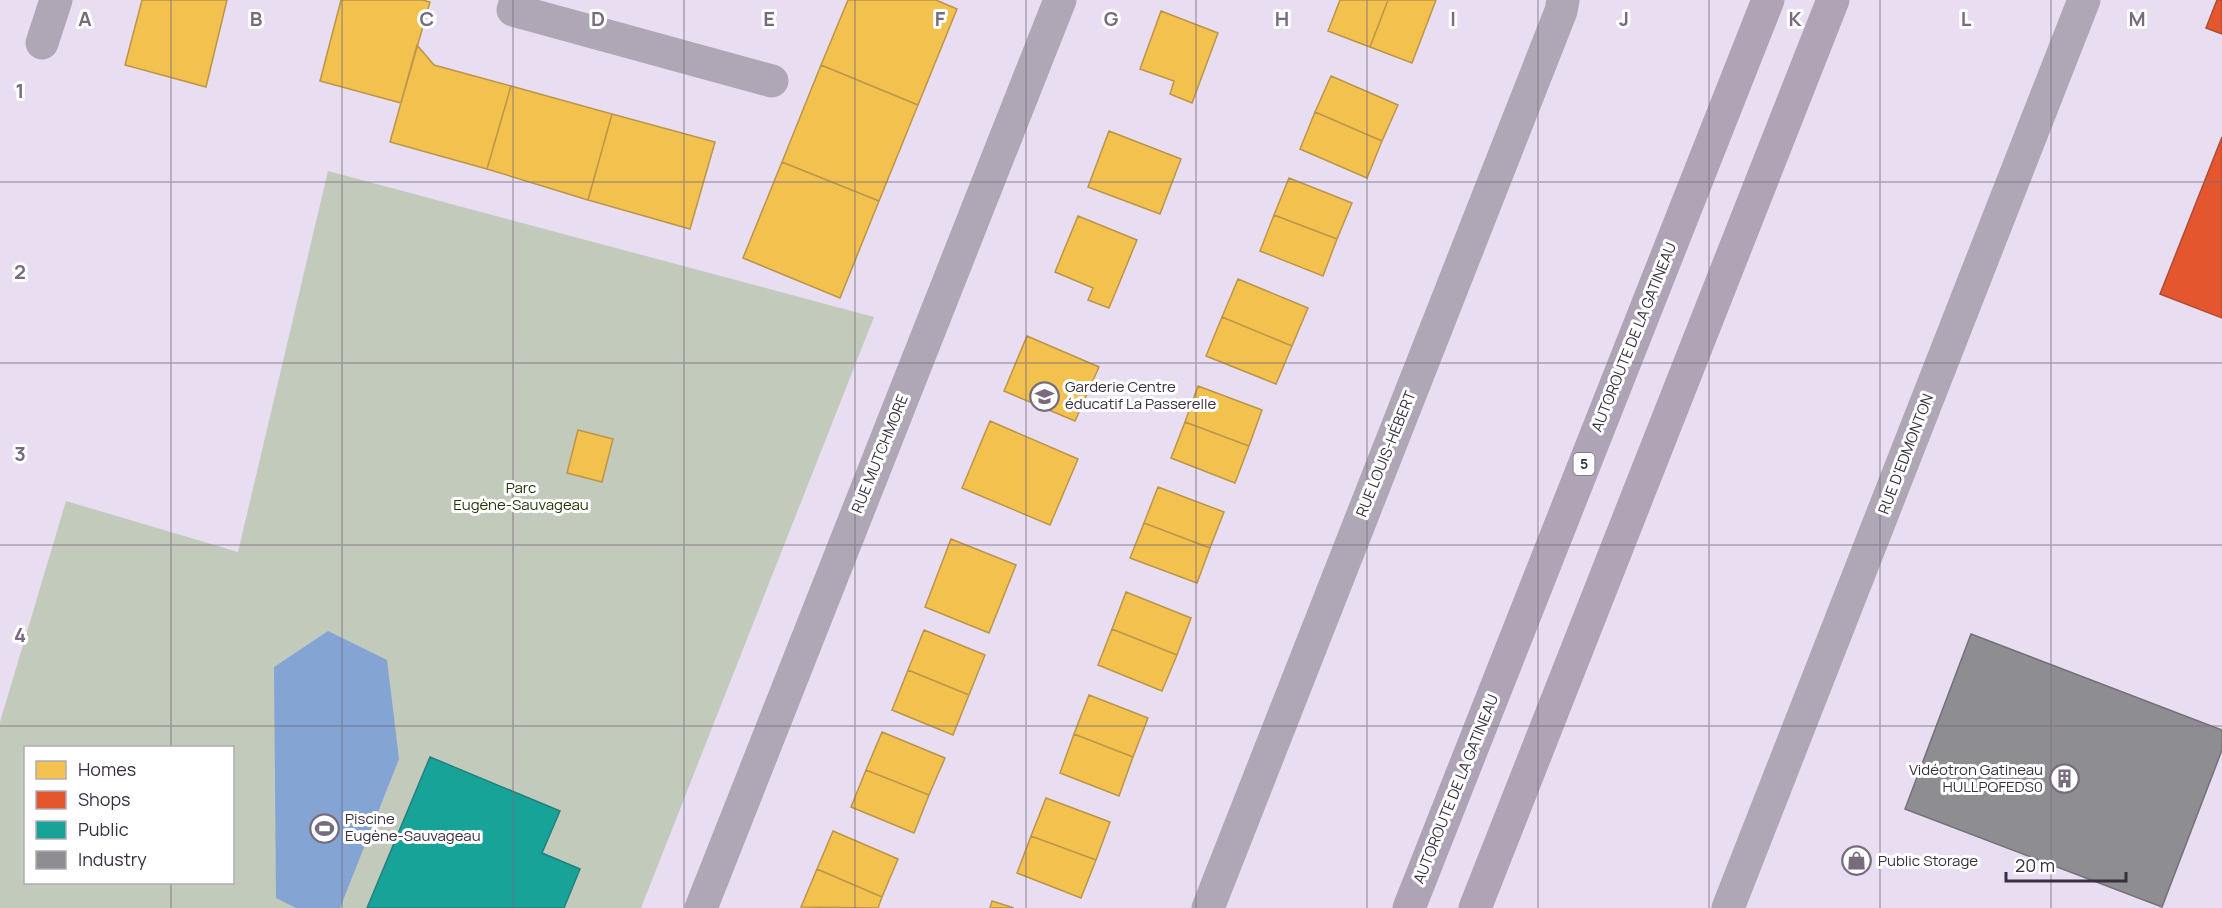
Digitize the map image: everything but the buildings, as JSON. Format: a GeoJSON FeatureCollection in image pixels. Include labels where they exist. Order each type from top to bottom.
{"type":"FeatureCollection","features":[{"type":"Feature","properties":{"kind":"highway","name":"AUTOROUTE DE LA GATINEAU"},"geometry":{"type":"LineString","coordinates":[[1408,908],[1768,0]]}},
{"type":"Feature","properties":{"kind":"highway"},"geometry":{"type":"LineString","coordinates":[[1475,908],[1833,0]]}},
{"type":"Feature","properties":{"kind":"street"},"geometry":{"type":"LineString","coordinates":[[42,43],[56,0]]}},
{"type":"Feature","properties":{"kind":"street"},"geometry":{"type":"LineString","coordinates":[[516,0],[513,10],[772,81]]}},
{"type":"Feature","properties":{"kind":"street","name":"RUE MUTCHMORE"},"geometry":{"type":"LineString","coordinates":[[701,908],[1059,0]]}},
{"type":"Feature","properties":{"kind":"street","name":"RUE LOUIS-HÉBERT"},"geometry":{"type":"LineString","coordinates":[[1208,908],[1561,11],[1563,0]]}},
{"type":"Feature","properties":{"kind":"street","name":"RUE D'EDMONTON"},"geometry":{"type":"LineString","coordinates":[[1728,908],[2084,0]]}},
{"type":"Feature","properties":{"kind":"green space","name":"Parc Eugène-Sauvageau"},"geometry":{"type":"Polygon","coordinates":[[[328,171],[874,317],[641,908],[0,908],[0,722],[66,501],[238,552],[328,171]]]}},
{"type":"Feature","properties":{"kind":"water","name":"Piscine Eugène-Sauvageau"},"geometry":{"type":"Polygon","coordinates":[[[328,631],[387,660],[399,759],[340,908],[296,908],[276,898],[274,667],[328,631]]]}},
{"type":"Feature","properties":{"kind":"place","name":"Garderie Centre éducatif La Passerelle"},"geometry":{"type":"Point","coordinates":[1044,396]}},
{"type":"Feature","properties":{"kind":"place","name":"Vidéotron Gatineau HULLPQFEDS0"},"geometry":{"type":"Point","coordinates":[2064,779]}},
{"type":"Feature","properties":{"kind":"place","name":"Piscine Eugène-Sauvageau"},"geometry":{"type":"Point","coordinates":[324,828]}},
{"type":"Feature","properties":{"kind":"place","name":"Public Storage"},"geometry":{"type":"Point","coordinates":[1857,861]}}]}
